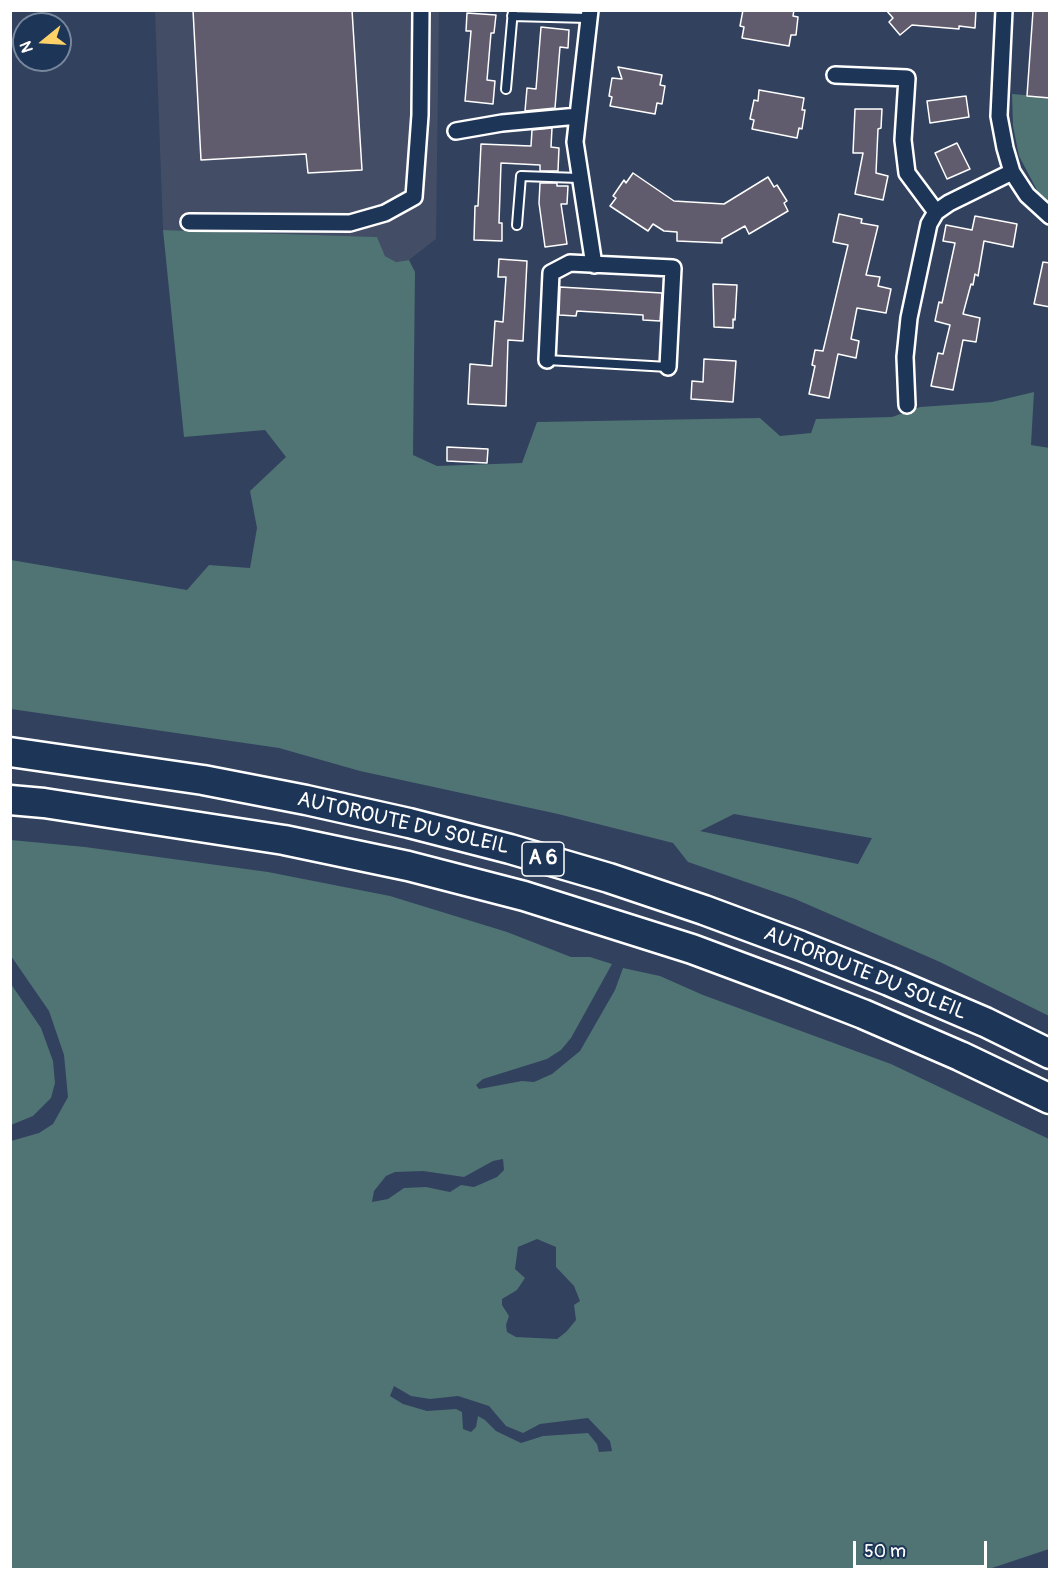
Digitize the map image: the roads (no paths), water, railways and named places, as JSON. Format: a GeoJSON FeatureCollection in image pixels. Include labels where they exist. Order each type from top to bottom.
{"type":"FeatureCollection","features":[{"type":"Feature","properties":{"kind":"highway","name":"AUTOROUTE DU SOLEIL"},"geometry":{"type":"LineString","coordinates":[[10,752],[203,780],[306,800],[409,823],[521,852],[704,910],[801,946],[974,1018],[1050,1054]]}},
{"type":"Feature","properties":{"kind":"highway","name":"AUTOROUTE DU SOLEIL"},"geometry":{"type":"LineString","coordinates":[[10,800],[44,803],[284,840],[408,866],[524,896],[692,949],[786,984],[960,1056],[1050,1099]]}},
{"type":"Feature","properties":{"kind":"street"},"geometry":{"type":"LineString","coordinates":[[189,222],[350,222],[385,213],[414,197],[420,115],[422,10]]}},
{"type":"Feature","properties":{"kind":"street"},"geometry":{"type":"LineString","coordinates":[[1004,10],[999,116],[1005,148],[1012,172],[1027,195],[1050,216]]}},
{"type":"Feature","properties":{"kind":"street"},"geometry":{"type":"LineString","coordinates":[[589,14],[575,142],[594,265]]}},
{"type":"Feature","properties":{"kind":"street"},"geometry":{"type":"LineString","coordinates":[[835,75],[907,78],[903,140],[907,173],[936,212]]}},
{"type":"Feature","properties":{"kind":"street"},"geometry":{"type":"LineString","coordinates":[[456,131],[502,123],[578,116]]}},
{"type":"Feature","properties":{"kind":"street"},"geometry":{"type":"LineString","coordinates":[[907,405],[905,357],[909,318],[928,224],[936,212],[1012,172]]}},
{"type":"Feature","properties":{"kind":"street"},"geometry":{"type":"LineString","coordinates":[[547,360],[551,273],[570,263],[673,268],[668,367]]}},
{"type":"Feature","properties":{"kind":"lane"},"geometry":{"type":"LineString","coordinates":[[506,88],[512,13],[589,14]]}},
{"type":"Feature","properties":{"kind":"lane"},"geometry":{"type":"LineString","coordinates":[[517,225],[521,176],[579,178]]}},
{"type":"Feature","properties":{"kind":"lane"},"geometry":{"type":"LineString","coordinates":[[547,360],[668,367]]}}]}
